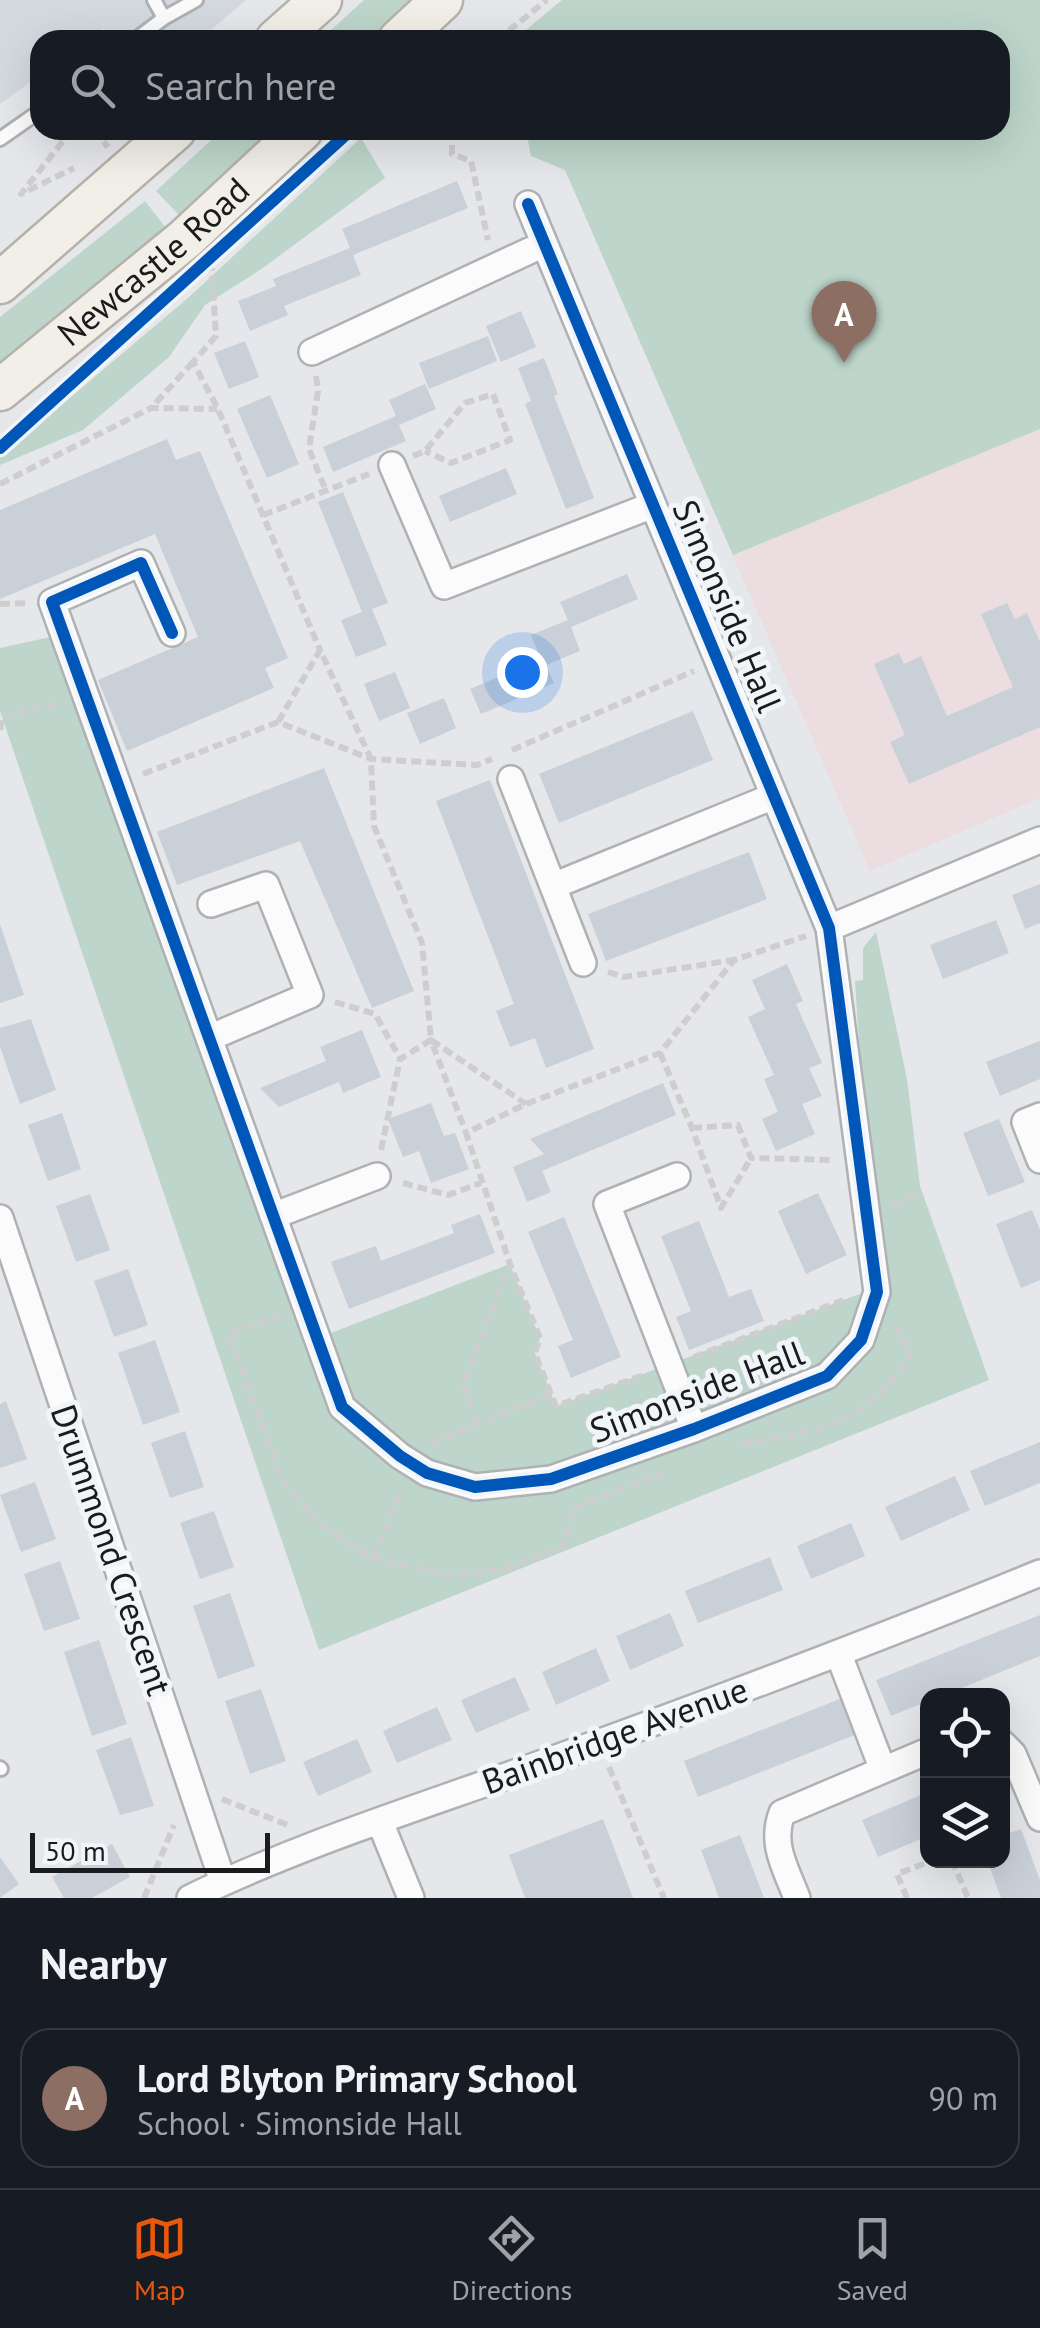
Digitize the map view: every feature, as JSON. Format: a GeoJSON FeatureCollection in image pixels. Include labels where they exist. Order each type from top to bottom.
{"type":"FeatureCollection","features":[{"type":"Feature","properties":{"kind":"main road"},"geometry":{"type":"LineString","coordinates":[[288,30],[322,0]]}},
{"type":"Feature","properties":{"kind":"main road"},"geometry":{"type":"LineString","coordinates":[[410,30],[442,0]]}},
{"type":"Feature","properties":{"kind":"main road"},"geometry":{"type":"LineString","coordinates":[[0,283],[164,140]]}},
{"type":"Feature","properties":{"kind":"main road","name":"Newcastle Road"},"geometry":{"type":"LineString","coordinates":[[0,390],[201,257],[294,140]]}},
{"type":"Feature","properties":{"kind":"street","name":"Simonside Hall"},"geometry":{"type":"LineString","coordinates":[[172,633],[141,563],[52,602],[342,1407],[400,1456],[427,1473],[475,1487],[550,1479],[694,1429],[827,1376],[861,1340],[877,1292],[829,928],[528,204]]}},
{"type":"Feature","properties":{"kind":"street"},"geometry":{"type":"LineString","coordinates":[[312,352],[544,244]]}},
{"type":"Feature","properties":{"kind":"street"},"geometry":{"type":"LineString","coordinates":[[392,465],[444,586],[653,505]]}},
{"type":"Feature","properties":{"kind":"street"},"geometry":{"type":"LineString","coordinates":[[511,779],[583,963]]}},
{"type":"Feature","properties":{"kind":"street"},"geometry":{"type":"LineString","coordinates":[[553,886],[774,796]]}},
{"type":"Feature","properties":{"kind":"street"},"geometry":{"type":"LineString","coordinates":[[829,928],[1040,840]]}},
{"type":"Feature","properties":{"kind":"street"},"geometry":{"type":"LineString","coordinates":[[209,1038],[310,995],[266,885],[212,904]]}},
{"type":"Feature","properties":{"kind":"street"},"geometry":{"type":"LineString","coordinates":[[1040,1116],[1025,1122],[1040,1160]]}},
{"type":"Feature","properties":{"kind":"street"},"geometry":{"type":"LineString","coordinates":[[274,1216],[378,1176]]}},
{"type":"Feature","properties":{"kind":"street"},"geometry":{"type":"LineString","coordinates":[[678,1176],[607,1204],[694,1429]]}},
{"type":"Feature","properties":{"kind":"street","name":"Drummond Crescent"},"geometry":{"type":"LineString","coordinates":[[0,1218],[223,1882]]}},
{"type":"Feature","properties":{"kind":"street","name":"Bainbridge Avenue"},"geometry":{"type":"LineString","coordinates":[[190,1898],[380,1822],[839,1655],[1040,1573]]}},
{"type":"Feature","properties":{"kind":"street"},"geometry":{"type":"LineString","coordinates":[[839,1655],[882,1770]]}},
{"type":"Feature","properties":{"kind":"street"},"geometry":{"type":"LineString","coordinates":[[1010,1751],[1040,1818]]}},
{"type":"Feature","properties":{"kind":"street"},"geometry":{"type":"LineString","coordinates":[[798,1898],[776,1846],[776,1829],[782,1814],[920,1754]]}},
{"type":"Feature","properties":{"kind":"street"},"geometry":{"type":"LineString","coordinates":[[380,1822],[411,1898]]}},
{"type":"Feature","properties":{"kind":"lane"},"geometry":{"type":"LineString","coordinates":[[154,0],[164,18]]}},
{"type":"Feature","properties":{"kind":"lane"},"geometry":{"type":"LineString","coordinates":[[148,30],[196,0]]}},
{"type":"Feature","properties":{"kind":"lane"},"geometry":{"type":"LineString","coordinates":[[0,139],[30,118]]}},
{"type":"Feature","properties":{"kind":"path"},"geometry":{"type":"LineString","coordinates":[[509,30],[546,0]]}},
{"type":"Feature","properties":{"kind":"path"},"geometry":{"type":"LineString","coordinates":[[64,140],[21,194],[80,165]]}},
{"type":"Feature","properties":{"kind":"path"},"geometry":{"type":"LineString","coordinates":[[96,157],[110,150],[102,140]]}},
{"type":"Feature","properties":{"kind":"path"},"geometry":{"type":"LineString","coordinates":[[452,140],[452,154],[470,161],[494,267]]}},
{"type":"Feature","properties":{"kind":"path"},"geometry":{"type":"LineString","coordinates":[[0,484],[151,408],[194,362],[216,336],[212,270],[201,257]]}},
{"type":"Feature","properties":{"kind":"path"},"geometry":{"type":"LineString","coordinates":[[312,352],[318,391],[309,448],[326,491]]}},
{"type":"Feature","properties":{"kind":"path"},"geometry":{"type":"LineString","coordinates":[[194,362],[371,759],[374,826],[422,943],[432,1040],[540,1338],[535,1352],[556,1406],[857,1295],[877,1292]]}},
{"type":"Feature","properties":{"kind":"path"},"geometry":{"type":"LineString","coordinates":[[151,408],[218,409]]}},
{"type":"Feature","properties":{"kind":"path"},"geometry":{"type":"LineString","coordinates":[[119,783],[278,722],[320,650]]}},
{"type":"Feature","properties":{"kind":"path"},"geometry":{"type":"LineString","coordinates":[[278,722],[371,759],[477,765],[718,661]]}},
{"type":"Feature","properties":{"kind":"path"},"geometry":{"type":"LineString","coordinates":[[0,730],[1,714],[86,697]]}},
{"type":"Feature","properties":{"kind":"path"},"geometry":{"type":"LineString","coordinates":[[583,963],[624,977],[734,960],[829,928]]}},
{"type":"Feature","properties":{"kind":"path"},"geometry":{"type":"LineString","coordinates":[[466,1132],[526,1104],[660,1053],[734,960]]}},
{"type":"Feature","properties":{"kind":"path"},"geometry":{"type":"LineString","coordinates":[[310,995],[375,1014],[400,1058],[378,1176],[448,1195],[482,1183]]}},
{"type":"Feature","properties":{"kind":"path"},"geometry":{"type":"LineString","coordinates":[[400,1058],[432,1040]]}},
{"type":"Feature","properties":{"kind":"path"},"geometry":{"type":"LineString","coordinates":[[432,1040],[526,1104]]}},
{"type":"Feature","properties":{"kind":"path"},"geometry":{"type":"LineString","coordinates":[[660,1053],[720,1208],[751,1158]]}},
{"type":"Feature","properties":{"kind":"path"},"geometry":{"type":"LineString","coordinates":[[692,1128],[738,1125],[751,1158]]}},
{"type":"Feature","properties":{"kind":"path"},"geometry":{"type":"LineString","coordinates":[[751,1158],[861,1162]]}},
{"type":"Feature","properties":{"kind":"path"},"geometry":{"type":"LineString","coordinates":[[477,1423],[463,1386],[510,1264]]}},
{"type":"Feature","properties":{"kind":"path"},"geometry":{"type":"LineString","coordinates":[[373,1558],[406,1480],[400,1456],[552,1394]]}},
{"type":"Feature","properties":{"kind":"path"},"geometry":{"type":"LineString","coordinates":[[599,1742],[664,1898]]}},
{"type":"Feature","properties":{"kind":"path"},"geometry":{"type":"LineString","coordinates":[[144,1898],[190,1786],[328,1842]]}},
{"type":"Feature","properties":{"kind":"path"},"geometry":{"type":"LineString","coordinates":[[907,1898],[896,1874],[920,1865]]}},
{"type":"Feature","properties":{"kind":"path"},"geometry":{"type":"LineString","coordinates":[[955,1868],[968,1898]]}},
{"type":"Feature","properties":{"kind":"shaded area"},"geometry":{"type":"Polygon","coordinates":[[[0,0],[246,0],[211,30],[30,30],[30,82],[0,104],[0,0]]]}},
{"type":"Feature","properties":{"kind":"shaded area"},"geometry":{"type":"Polygon","coordinates":[[[562,0],[1040,0],[1040,798],[870,871],[565,170],[531,156],[528,140],[1010,140],[1010,30],[526,30],[562,0]]]}},
{"type":"Feature","properties":{"kind":"green space"},"geometry":{"type":"Polygon","coordinates":[[[364,0],[410,0],[378,30],[331,30],[364,0]]]}},
{"type":"Feature","properties":{"kind":"green space"},"geometry":{"type":"Polygon","coordinates":[[[562,0],[1040,0],[1040,429],[733,555],[565,170],[531,156],[528,140],[1010,140],[1010,30],[526,30],[562,0]]]}},
{"type":"Feature","properties":{"kind":"green space"},"geometry":{"type":"Polygon","coordinates":[[[211,140],[262,140],[181,217],[156,191],[211,140]]]}},
{"type":"Feature","properties":{"kind":"green space"},"geometry":{"type":"Polygon","coordinates":[[[362,140],[385,178],[260,270],[205,305],[169,357],[83,430],[0,465],[0,457],[188,298],[362,140]]]}},
{"type":"Feature","properties":{"kind":"green space"},"geometry":{"type":"Polygon","coordinates":[[[145,201],[166,228],[0,362],[0,317],[145,201]]]}},
{"type":"Feature","properties":{"kind":"green space"},"geometry":{"type":"Polygon","coordinates":[[[64,634],[318,1338],[510,1264],[540,1338],[535,1353],[556,1406],[857,1295],[876,1292],[855,981],[863,980],[863,948],[876,932],[907,1079],[920,1186],[989,1380],[319,1650],[0,711],[0,648],[64,634]]]}},
{"type":"Feature","properties":{"kind":"building"},"geometry":{"type":"Polygon","coordinates":[[[457,181],[468,208],[353,255],[361,275],[284,306],[288,315],[250,331],[238,301],[276,286],[273,279],[350,248],[342,229],[457,181]]]}},
{"type":"Feature","properties":{"kind":"building"},"geometry":{"type":"Polygon","coordinates":[[[521,311],[536,347],[501,362],[486,326],[521,311]]]}},
{"type":"Feature","properties":{"kind":"building"},"geometry":{"type":"Polygon","coordinates":[[[488,336],[497,361],[429,389],[419,363],[488,336]]]}},
{"type":"Feature","properties":{"kind":"building"},"geometry":{"type":"Polygon","coordinates":[[[245,341],[259,377],[229,389],[214,353],[245,341]]]}},
{"type":"Feature","properties":{"kind":"building"},"geometry":{"type":"Polygon","coordinates":[[[544,358],[558,394],[554,396],[594,498],[566,509],[525,404],[531,401],[518,368],[544,358]]]}},
{"type":"Feature","properties":{"kind":"building"},"geometry":{"type":"Polygon","coordinates":[[[425,384],[436,409],[399,425],[406,441],[333,472],[323,447],[396,416],[389,400],[425,384]]]}},
{"type":"Feature","properties":{"kind":"building"},"geometry":{"type":"Polygon","coordinates":[[[270,395],[299,464],[267,478],[237,409],[270,395]]]}},
{"type":"Feature","properties":{"kind":"building"},"geometry":{"type":"Polygon","coordinates":[[[167,439],[176,460],[200,451],[288,658],[265,668],[274,688],[127,751],[98,680],[198,637],[155,534],[0,599],[0,510],[167,439]]]}},
{"type":"Feature","properties":{"kind":"building"},"geometry":{"type":"Polygon","coordinates":[[[506,468],[517,494],[450,522],[439,496],[506,468]]]}},
{"type":"Feature","properties":{"kind":"building"},"geometry":{"type":"Polygon","coordinates":[[[343,492],[388,603],[372,609],[387,645],[356,657],[341,620],[362,612],[318,502],[343,492]]]}},
{"type":"Feature","properties":{"kind":"building"},"geometry":{"type":"Polygon","coordinates":[[[627,574],[638,599],[571,627],[580,651],[546,665],[554,683],[481,714],[470,689],[541,659],[531,635],[568,620],[560,602],[627,574]]]}},
{"type":"Feature","properties":{"kind":"building"},"geometry":{"type":"Polygon","coordinates":[[[1007,603],[1015,619],[1027,613],[1040,642],[1040,727],[909,784],[890,742],[905,735],[874,664],[899,653],[904,664],[921,656],[947,716],[1013,687],[981,614],[1007,603]]]}},
{"type":"Feature","properties":{"kind":"building"},"geometry":{"type":"Polygon","coordinates":[[[395,672],[410,708],[379,721],[364,684],[395,672]]]}},
{"type":"Feature","properties":{"kind":"building"},"geometry":{"type":"Polygon","coordinates":[[[444,698],[456,728],[420,744],[407,713],[444,698]]]}},
{"type":"Feature","properties":{"kind":"building"},"geometry":{"type":"Polygon","coordinates":[[[693,711],[713,760],[559,823],[539,774],[693,711]]]}},
{"type":"Feature","properties":{"kind":"building"},"geometry":{"type":"Polygon","coordinates":[[[324,768],[414,991],[372,1008],[300,841],[177,885],[157,832],[324,768]]]}},
{"type":"Feature","properties":{"kind":"building"},"geometry":{"type":"Polygon","coordinates":[[[490,780],[594,1049],[546,1068],[535,1038],[510,1047],[496,1011],[514,1004],[436,801],[490,780]]]}},
{"type":"Feature","properties":{"kind":"building"},"geometry":{"type":"Polygon","coordinates":[[[749,852],[767,899],[606,961],[588,914],[749,852]]]}},
{"type":"Feature","properties":{"kind":"building"},"geometry":{"type":"Polygon","coordinates":[[[1040,884],[1040,923],[1025,929],[1012,895],[1040,884]]]}},
{"type":"Feature","properties":{"kind":"building"},"geometry":{"type":"Polygon","coordinates":[[[996,920],[1009,953],[943,979],[930,945],[996,920]]]}},
{"type":"Feature","properties":{"kind":"building"},"geometry":{"type":"Polygon","coordinates":[[[0,924],[24,995],[0,1003],[0,924]]]}},
{"type":"Feature","properties":{"kind":"building"},"geometry":{"type":"Polygon","coordinates":[[[787,964],[803,1001],[796,1004],[822,1063],[809,1068],[822,1096],[802,1104],[815,1134],[776,1151],[762,1119],[778,1112],[764,1079],[774,1075],[748,1017],[765,1009],[752,980],[787,964]]]}},
{"type":"Feature","properties":{"kind":"building"},"geometry":{"type":"Polygon","coordinates":[[[31,1019],[56,1090],[20,1104],[0,1047],[0,1028],[31,1019]]]}},
{"type":"Feature","properties":{"kind":"building"},"geometry":{"type":"Polygon","coordinates":[[[362,1030],[381,1077],[343,1093],[339,1082],[279,1107],[260,1088],[326,1061],[320,1047],[362,1030]]]}},
{"type":"Feature","properties":{"kind":"building"},"geometry":{"type":"Polygon","coordinates":[[[1040,1041],[1040,1079],[1000,1096],[986,1062],[1040,1041]]]}},
{"type":"Feature","properties":{"kind":"building"},"geometry":{"type":"Polygon","coordinates":[[[663,1083],[676,1115],[542,1171],[551,1192],[527,1202],[513,1167],[544,1154],[530,1139],[663,1083]]]}},
{"type":"Feature","properties":{"kind":"building"},"geometry":{"type":"Polygon","coordinates":[[[431,1103],[444,1136],[455,1133],[469,1169],[431,1183],[419,1151],[403,1157],[388,1119],[431,1103]]]}},
{"type":"Feature","properties":{"kind":"building"},"geometry":{"type":"Polygon","coordinates":[[[62,1113],[81,1169],[48,1181],[28,1125],[62,1113]]]}},
{"type":"Feature","properties":{"kind":"building"},"geometry":{"type":"Polygon","coordinates":[[[999,1119],[1025,1182],[988,1196],[963,1133],[999,1119]]]}},
{"type":"Feature","properties":{"kind":"building"},"geometry":{"type":"Polygon","coordinates":[[[818,1193],[847,1255],[806,1274],[778,1211],[818,1193]]]}},
{"type":"Feature","properties":{"kind":"building"},"geometry":{"type":"Polygon","coordinates":[[[90,1194],[110,1250],[76,1262],[56,1206],[90,1194]]]}},
{"type":"Feature","properties":{"kind":"building"},"geometry":{"type":"Polygon","coordinates":[[[1032,1210],[1040,1230],[1040,1280],[1021,1288],[996,1224],[1032,1210]]]}},
{"type":"Feature","properties":{"kind":"building"},"geometry":{"type":"Polygon","coordinates":[[[480,1214],[495,1253],[349,1309],[331,1262],[376,1246],[381,1261],[454,1233],[451,1225],[480,1214]]]}},
{"type":"Feature","properties":{"kind":"building"},"geometry":{"type":"Polygon","coordinates":[[[564,1217],[621,1357],[571,1378],[558,1346],[573,1340],[528,1232],[564,1217]]]}},
{"type":"Feature","properties":{"kind":"building"},"geometry":{"type":"Polygon","coordinates":[[[699,1221],[729,1297],[751,1289],[764,1321],[689,1350],[676,1317],[691,1311],[661,1236],[699,1221]]]}},
{"type":"Feature","properties":{"kind":"building"},"geometry":{"type":"Polygon","coordinates":[[[128,1269],[148,1325],[114,1337],[94,1281],[128,1269]]]}},
{"type":"Feature","properties":{"kind":"building"},"geometry":{"type":"Polygon","coordinates":[[[155,1340],[180,1412],[143,1425],[118,1353],[155,1340]]]}},
{"type":"Feature","properties":{"kind":"building"},"geometry":{"type":"Polygon","coordinates":[[[6,1401],[27,1459],[0,1468],[0,1404],[6,1401]]]}},
{"type":"Feature","properties":{"kind":"building"},"geometry":{"type":"Polygon","coordinates":[[[185,1431],[204,1487],[170,1498],[151,1443],[185,1431]]]}},
{"type":"Feature","properties":{"kind":"building"},"geometry":{"type":"Polygon","coordinates":[[[1040,1442],[1040,1483],[985,1506],[970,1471],[1040,1442]]]}},
{"type":"Feature","properties":{"kind":"building"},"geometry":{"type":"Polygon","coordinates":[[[955,1476],[970,1510],[901,1541],[885,1507],[955,1476]]]}},
{"type":"Feature","properties":{"kind":"building"},"geometry":{"type":"Polygon","coordinates":[[[35,1482],[56,1539],[21,1552],[0,1495],[35,1482]]]}},
{"type":"Feature","properties":{"kind":"building"},"geometry":{"type":"Polygon","coordinates":[[[214,1511],[234,1567],[200,1579],[180,1523],[214,1511]]]}},
{"type":"Feature","properties":{"kind":"building"},"geometry":{"type":"Polygon","coordinates":[[[851,1523],[865,1556],[811,1579],[797,1546],[851,1523]]]}},
{"type":"Feature","properties":{"kind":"building"},"geometry":{"type":"Polygon","coordinates":[[[770,1557],[783,1590],[698,1623],[685,1591],[770,1557]]]}},
{"type":"Feature","properties":{"kind":"building"},"geometry":{"type":"Polygon","coordinates":[[[60,1561],[80,1619],[44,1631],[24,1574],[60,1561]]]}},
{"type":"Feature","properties":{"kind":"building"},"geometry":{"type":"Polygon","coordinates":[[[230,1593],[255,1666],[218,1679],[193,1606],[230,1593]]]}},
{"type":"Feature","properties":{"kind":"building"},"geometry":{"type":"Polygon","coordinates":[[[670,1613],[684,1646],[630,1670],[616,1636],[670,1613]]]}},
{"type":"Feature","properties":{"kind":"building"},"geometry":{"type":"Polygon","coordinates":[[[1040,1615],[1040,1656],[962,1688],[920,1688],[920,1704],[891,1716],[876,1680],[1040,1615]]]}},
{"type":"Feature","properties":{"kind":"building"},"geometry":{"type":"Polygon","coordinates":[[[99,1640],[127,1724],[92,1736],[64,1652],[99,1640]]]}},
{"type":"Feature","properties":{"kind":"building"},"geometry":{"type":"Polygon","coordinates":[[[596,1648],[610,1681],[556,1705],[542,1672],[596,1648]]]}},
{"type":"Feature","properties":{"kind":"building"},"geometry":{"type":"Polygon","coordinates":[[[515,1677],[530,1710],[476,1733],[461,1700],[515,1677]]]}},
{"type":"Feature","properties":{"kind":"building"},"geometry":{"type":"Polygon","coordinates":[[[261,1689],[286,1761],[250,1774],[225,1701],[261,1689]]]}},
{"type":"Feature","properties":{"kind":"building"},"geometry":{"type":"Polygon","coordinates":[[[847,1696],[862,1732],[698,1797],[684,1761],[847,1696]]]}},
{"type":"Feature","properties":{"kind":"building"},"geometry":{"type":"Polygon","coordinates":[[[437,1707],[452,1740],[397,1763],[383,1731],[437,1707]]]}},
{"type":"Feature","properties":{"kind":"building"},"geometry":{"type":"Polygon","coordinates":[[[131,1737],[154,1806],[120,1815],[96,1750],[131,1737]]]}},
{"type":"Feature","properties":{"kind":"building"},"geometry":{"type":"Polygon","coordinates":[[[357,1739],[372,1772],[318,1796],[303,1762],[357,1739]]]}},
{"type":"Feature","properties":{"kind":"building"},"geometry":{"type":"Polygon","coordinates":[[[920,1795],[920,1839],[878,1857],[862,1820],[920,1795]]]}},
{"type":"Feature","properties":{"kind":"building"},"geometry":{"type":"Polygon","coordinates":[[[603,1819],[633,1898],[525,1898],[509,1855],[603,1819]]]}},
{"type":"Feature","properties":{"kind":"building"},"geometry":{"type":"Polygon","coordinates":[[[1021,1829],[1040,1880],[1040,1898],[1001,1898],[990,1868],[1010,1868],[1010,1833],[1021,1829]]]}},
{"type":"Feature","properties":{"kind":"building"},"geometry":{"type":"Polygon","coordinates":[[[740,1835],[764,1898],[719,1898],[701,1850],[740,1835]]]}},
{"type":"Feature","properties":{"kind":"building"},"geometry":{"type":"Polygon","coordinates":[[[112,1844],[130,1877],[92,1898],[64,1898],[52,1877],[112,1844]]]}},
{"type":"Feature","properties":{"kind":"building"},"geometry":{"type":"Polygon","coordinates":[[[0,1857],[19,1884],[0,1898],[0,1857]]]}},
{"type":"Feature","properties":{"kind":"cycle path"},"geometry":{"type":"LineString","coordinates":[[0,448],[340,140]]}},
{"type":"Feature","properties":{"kind":"cycle path"},"geometry":{"type":"LineString","coordinates":[[172,633],[141,563],[52,602],[342,1407],[400,1456],[427,1473],[475,1487],[551,1479],[694,1429],[827,1376],[861,1340],[877,1292],[829,928],[528,204]]}},
{"type":"Feature","properties":{"kind":"place","name":"Lord Blyton Primary School"},"geometry":{"type":"Point","coordinates":[844,363]}}]}
